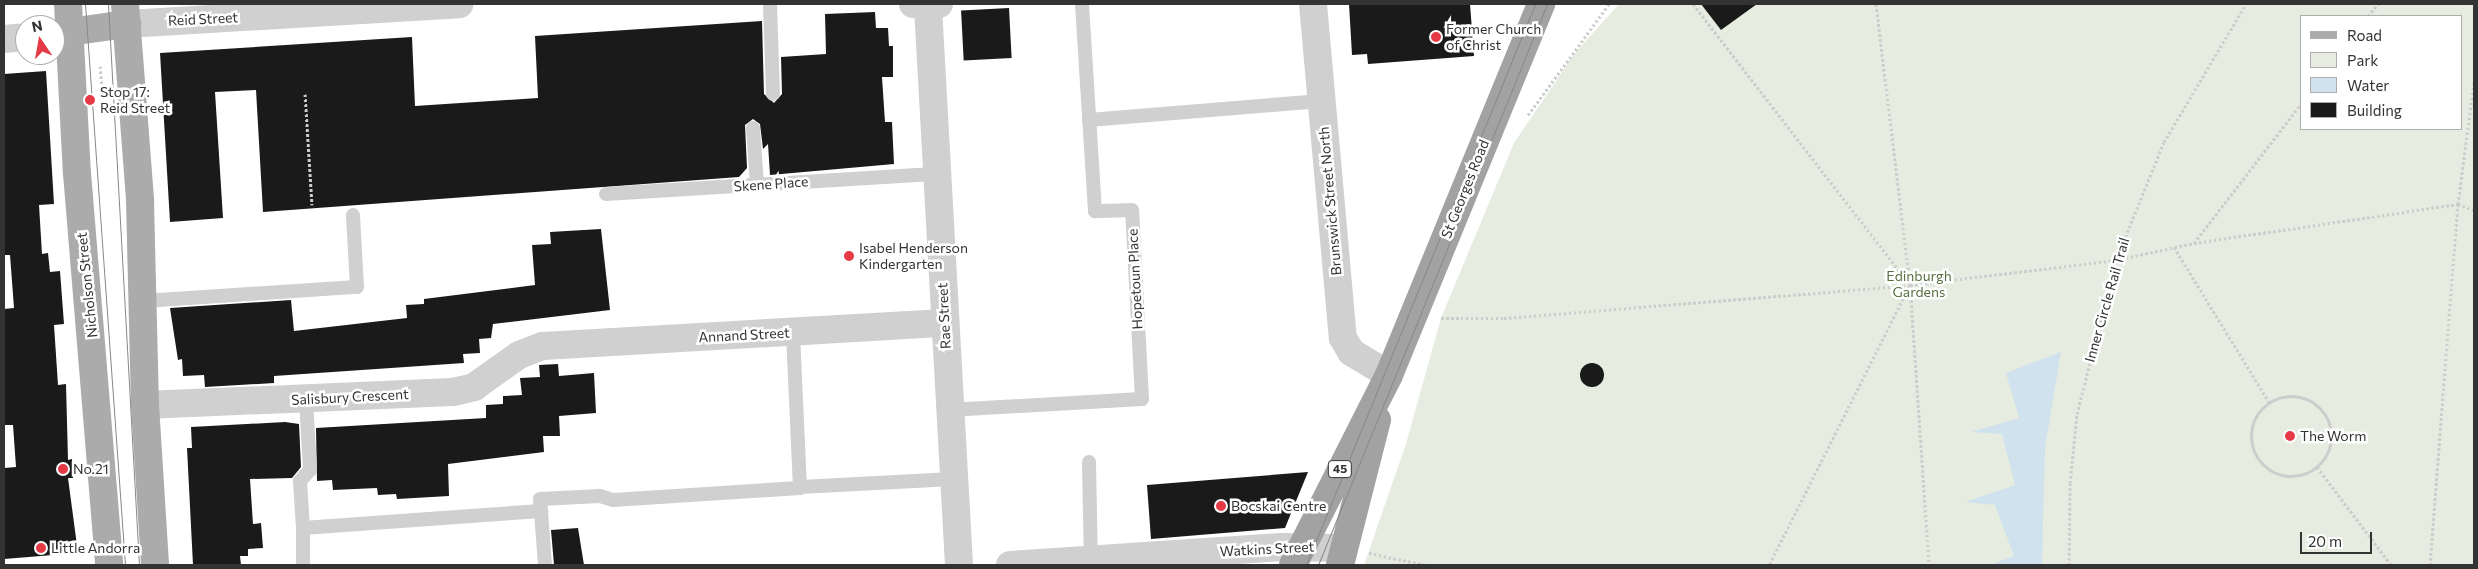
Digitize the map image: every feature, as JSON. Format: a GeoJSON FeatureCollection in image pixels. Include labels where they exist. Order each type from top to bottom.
{"type":"FeatureCollection","features":[{"type":"Feature","properties":{"kind":"highway","name":"St Georges Road"},"geometry":{"type":"LineString","coordinates":[[1297,556],[1389,375],[1541,4]]}},
{"type":"Feature","properties":{"kind":"highway","name":"St Georges Road"},"geometry":{"type":"LineString","coordinates":[[1342,557],[1389,375]]}},
{"type":"Feature","properties":{"kind":"main road","name":"Nicholson Street"},"geometry":{"type":"LineString","coordinates":[[65,18],[68,4]]}},
{"type":"Feature","properties":{"kind":"main road"},"geometry":{"type":"LineString","coordinates":[[65,31],[126,14],[144,300],[145,405],[155,565]]}},
{"type":"Feature","properties":{"kind":"main road","name":"Nicholson Street"},"geometry":{"type":"LineString","coordinates":[[65,65],[109,565]]}},
{"type":"Feature","properties":{"kind":"street","name":"Reid Street"},"geometry":{"type":"LineString","coordinates":[[126,14],[442,4]]}},
{"type":"Feature","properties":{"kind":"street","name":"Brunswick Street North"},"geometry":{"type":"LineString","coordinates":[[1313,4],[1343,338],[1351,352],[1389,375]]}},
{"type":"Feature","properties":{"kind":"street","name":"Rae Street"},"geometry":{"type":"LineString","coordinates":[[927,5],[948,410],[959,565]]}},
{"type":"Feature","properties":{"kind":"street","name":"Annand Street"},"geometry":{"type":"LineString","coordinates":[[543,346],[944,323]]}},
{"type":"Feature","properties":{"kind":"street","name":"Salisbury Crescent"},"geometry":{"type":"LineString","coordinates":[[145,405],[453,392],[474,387],[519,354],[543,346]]}},
{"type":"Feature","properties":{"kind":"street","name":"Watkins Street"},"geometry":{"type":"LineString","coordinates":[[1010,565],[1297,556],[1342,557]]}},
{"type":"Feature","properties":{"kind":"lane"},"geometry":{"type":"LineString","coordinates":[[770,4],[773,94]]}},
{"type":"Feature","properties":{"kind":"lane","name":"Hopetoun Place"},"geometry":{"type":"LineString","coordinates":[[948,410],[1142,399],[1132,210],[1095,211],[1082,4]]}},
{"type":"Feature","properties":{"kind":"lane"},"geometry":{"type":"LineString","coordinates":[[1089,120],[1321,101]]}},
{"type":"Feature","properties":{"kind":"lane"},"geometry":{"type":"LineString","coordinates":[[753,128],[757,185]]}},
{"type":"Feature","properties":{"kind":"lane","name":"Skene Place"},"geometry":{"type":"LineString","coordinates":[[606,194],[936,174]]}},
{"type":"Feature","properties":{"kind":"lane"},"geometry":{"type":"LineString","coordinates":[[144,300],[357,287],[353,215]]}},
{"type":"Feature","properties":{"kind":"lane"},"geometry":{"type":"LineString","coordinates":[[793,332],[800,488]]}},
{"type":"Feature","properties":{"kind":"lane"},"geometry":{"type":"LineString","coordinates":[[303,565],[300,481],[310,470],[306,399]]}},
{"type":"Feature","properties":{"kind":"lane"},"geometry":{"type":"LineString","coordinates":[[1089,462],[1091,563]]}},
{"type":"Feature","properties":{"kind":"lane"},"geometry":{"type":"LineString","coordinates":[[545,565],[540,499],[600,496],[613,500],[953,478]]}},
{"type":"Feature","properties":{"kind":"lane"},"geometry":{"type":"LineString","coordinates":[[303,528],[541,511]]}},
{"type":"Feature","properties":{"kind":"path"},"geometry":{"type":"LineString","coordinates":[[1528,115],[1609,4]]}},
{"type":"Feature","properties":{"kind":"path"},"geometry":{"type":"LineString","coordinates":[[1693,4],[1910,285]]}},
{"type":"Feature","properties":{"kind":"path"},"geometry":{"type":"LineString","coordinates":[[1876,4],[1910,285],[1929,565]]}},
{"type":"Feature","properties":{"kind":"path","name":"Inner Circle Rail Trail"},"geometry":{"type":"LineString","coordinates":[[2069,565],[2070,483],[2077,414],[2116,260],[2164,142],[2246,4]]}},
{"type":"Feature","properties":{"kind":"path"},"geometry":{"type":"LineString","coordinates":[[2369,15],[2378,4]]}},
{"type":"Feature","properties":{"kind":"path"},"geometry":{"type":"LineString","coordinates":[[100,66],[102,88]]}},
{"type":"Feature","properties":{"kind":"path"},"geometry":{"type":"LineString","coordinates":[[2430,565],[2458,204],[2474,82]]}},
{"type":"Feature","properties":{"kind":"path"},"geometry":{"type":"LineString","coordinates":[[305,94],[312,205]]}},
{"type":"Feature","properties":{"kind":"path"},"geometry":{"type":"LineString","coordinates":[[2194,243],[2300,106]]}},
{"type":"Feature","properties":{"kind":"path"},"geometry":{"type":"LineString","coordinates":[[1414,314],[1504,318],[1910,285],[2116,260],[2194,243],[2458,204],[2474,210]]}},
{"type":"Feature","properties":{"kind":"path"},"geometry":{"type":"LineString","coordinates":[[2174,247],[2269,402]]}},
{"type":"Feature","properties":{"kind":"path"},"geometry":{"type":"LineString","coordinates":[[1769,565],[1910,285]]}},
{"type":"Feature","properties":{"kind":"path"},"geometry":{"type":"LineString","coordinates":[[2285,396],[2303,397],[2319,406],[2330,425],[2330,448],[2317,466],[2299,475],[2282,475],[2266,468],[2254,453],[2250,431],[2258,411],[2269,402],[2285,396]]}},
{"type":"Feature","properties":{"kind":"path"},"geometry":{"type":"LineString","coordinates":[[2317,466],[2391,565]]}},
{"type":"Feature","properties":{"kind":"path"},"geometry":{"type":"LineString","coordinates":[[1342,557],[1426,565]]}},
{"type":"Feature","properties":{"kind":"green space","name":"Edinburgh Gardens"},"geometry":{"type":"Polygon","coordinates":[[[1619,4],[2474,4],[2474,565],[1364,565],[1406,444],[1441,318],[1514,143],[1575,53],[1619,4]]]}},
{"type":"Feature","properties":{"kind":"water"},"geometry":{"type":"Polygon","coordinates":[[[2061,352],[2045,448],[2042,565],[1990,565],[2014,556],[1995,505],[1965,502],[2015,485],[2002,434],[1971,432],[2019,418],[2006,373],[2061,352]]]}},
{"type":"Feature","properties":{"kind":"building"},"geometry":{"type":"Polygon","coordinates":[[[1349,4],[1470,4],[1474,56],[1368,64],[1367,54],[1352,55],[1349,4]]]}},
{"type":"Feature","properties":{"kind":"building"},"geometry":{"type":"Polygon","coordinates":[[[1701,4],[1757,4],[1721,30],[1701,4]]]}},
{"type":"Feature","properties":{"kind":"building"},"geometry":{"type":"Polygon","coordinates":[[[1009,8],[1012,58],[964,60],[961,11],[1009,8]]]}},
{"type":"Feature","properties":{"kind":"building"},"geometry":{"type":"Polygon","coordinates":[[[875,12],[876,28],[888,28],[889,46],[893,46],[893,77],[882,77],[885,122],[892,122],[894,164],[770,175],[768,144],[763,149],[760,124],[753,119],[745,125],[747,168],[739,177],[263,212],[256,90],[215,92],[223,218],[170,222],[160,53],[412,37],[415,106],[538,98],[535,36],[762,21],[764,94],[774,103],[782,94],[781,57],[826,54],[825,14],[875,12]]]}},
{"type":"Feature","properties":{"kind":"building"},"geometry":{"type":"Polygon","coordinates":[[[46,71],[54,204],[39,205],[42,254],[48,253],[50,272],[60,271],[64,324],[54,325],[58,385],[66,384],[68,460],[72,459],[73,478],[68,478],[78,553],[4,559],[4,468],[16,467],[13,425],[4,425],[4,309],[14,308],[10,255],[4,255],[4,74],[46,71]]]}},
{"type":"Feature","properties":{"kind":"building"},"geometry":{"type":"Polygon","coordinates":[[[601,229],[610,310],[493,324],[491,338],[479,339],[480,353],[463,354],[464,363],[274,376],[274,383],[205,387],[204,375],[183,376],[182,359],[178,360],[170,308],[291,300],[294,331],[407,318],[406,305],[424,304],[424,299],[535,285],[532,245],[551,244],[550,232],[601,229]]]}},
{"type":"Feature","properties":{"kind":"building"},"geometry":{"type":"Polygon","coordinates":[[[1592,363],[1597,364],[1603,370],[1603,380],[1597,386],[1592,387],[1587,386],[1581,380],[1580,375],[1581,370],[1587,364],[1592,363]]]}},
{"type":"Feature","properties":{"kind":"building"},"geometry":{"type":"Polygon","coordinates":[[[558,364],[559,376],[594,373],[596,413],[559,416],[560,436],[543,436],[544,452],[448,464],[449,496],[397,499],[396,494],[378,495],[377,488],[333,490],[332,480],[317,481],[316,428],[486,418],[486,405],[503,404],[503,396],[522,395],[520,378],[540,377],[539,365],[558,364]]]}},
{"type":"Feature","properties":{"kind":"building"},"geometry":{"type":"Polygon","coordinates":[[[285,422],[299,424],[301,467],[292,478],[250,479],[253,524],[261,523],[263,548],[248,549],[248,556],[240,556],[241,565],[193,565],[187,448],[192,448],[191,427],[285,422]]]}},
{"type":"Feature","properties":{"kind":"building","name":"Bocskai Centre"},"geometry":{"type":"Polygon","coordinates":[[[1308,472],[1285,528],[1151,539],[1147,485],[1308,472]]]}},
{"type":"Feature","properties":{"kind":"building"},"geometry":{"type":"Polygon","coordinates":[[[578,528],[584,565],[554,565],[551,530],[578,528]]]}},
{"type":"Feature","properties":{"kind":"tram line"},"geometry":{"type":"LineString","coordinates":[[85,4],[125,565]]}},
{"type":"Feature","properties":{"kind":"tram line"},"geometry":{"type":"LineString","coordinates":[[108,4],[139,565]]}},
{"type":"Feature","properties":{"kind":"tram line"},"geometry":{"type":"LineString","coordinates":[[1306,565],[1535,4]]}},
{"type":"Feature","properties":{"kind":"tram line"},"geometry":{"type":"LineString","coordinates":[[1318,565],[1547,4]]}},
{"type":"Feature","properties":{"kind":"place","name":"Former Church of Christ"},"geometry":{"type":"Point","coordinates":[1436,37]}},
{"type":"Feature","properties":{"kind":"place","name":"Stop 17: Reid Street"},"geometry":{"type":"Point","coordinates":[90,100]}},
{"type":"Feature","properties":{"kind":"place","name":"Isabel Henderson Kindergarten"},"geometry":{"type":"Point","coordinates":[849,256]}},
{"type":"Feature","properties":{"kind":"place","name":"The Worm"},"geometry":{"type":"Point","coordinates":[2290,436]}},
{"type":"Feature","properties":{"kind":"place","name":"No.21"},"geometry":{"type":"Point","coordinates":[63,469]}},
{"type":"Feature","properties":{"kind":"place","name":"Bocskai Centre"},"geometry":{"type":"Point","coordinates":[1221,506]}},
{"type":"Feature","properties":{"kind":"place","name":"Little Andorra"},"geometry":{"type":"Point","coordinates":[41,548]}}]}
